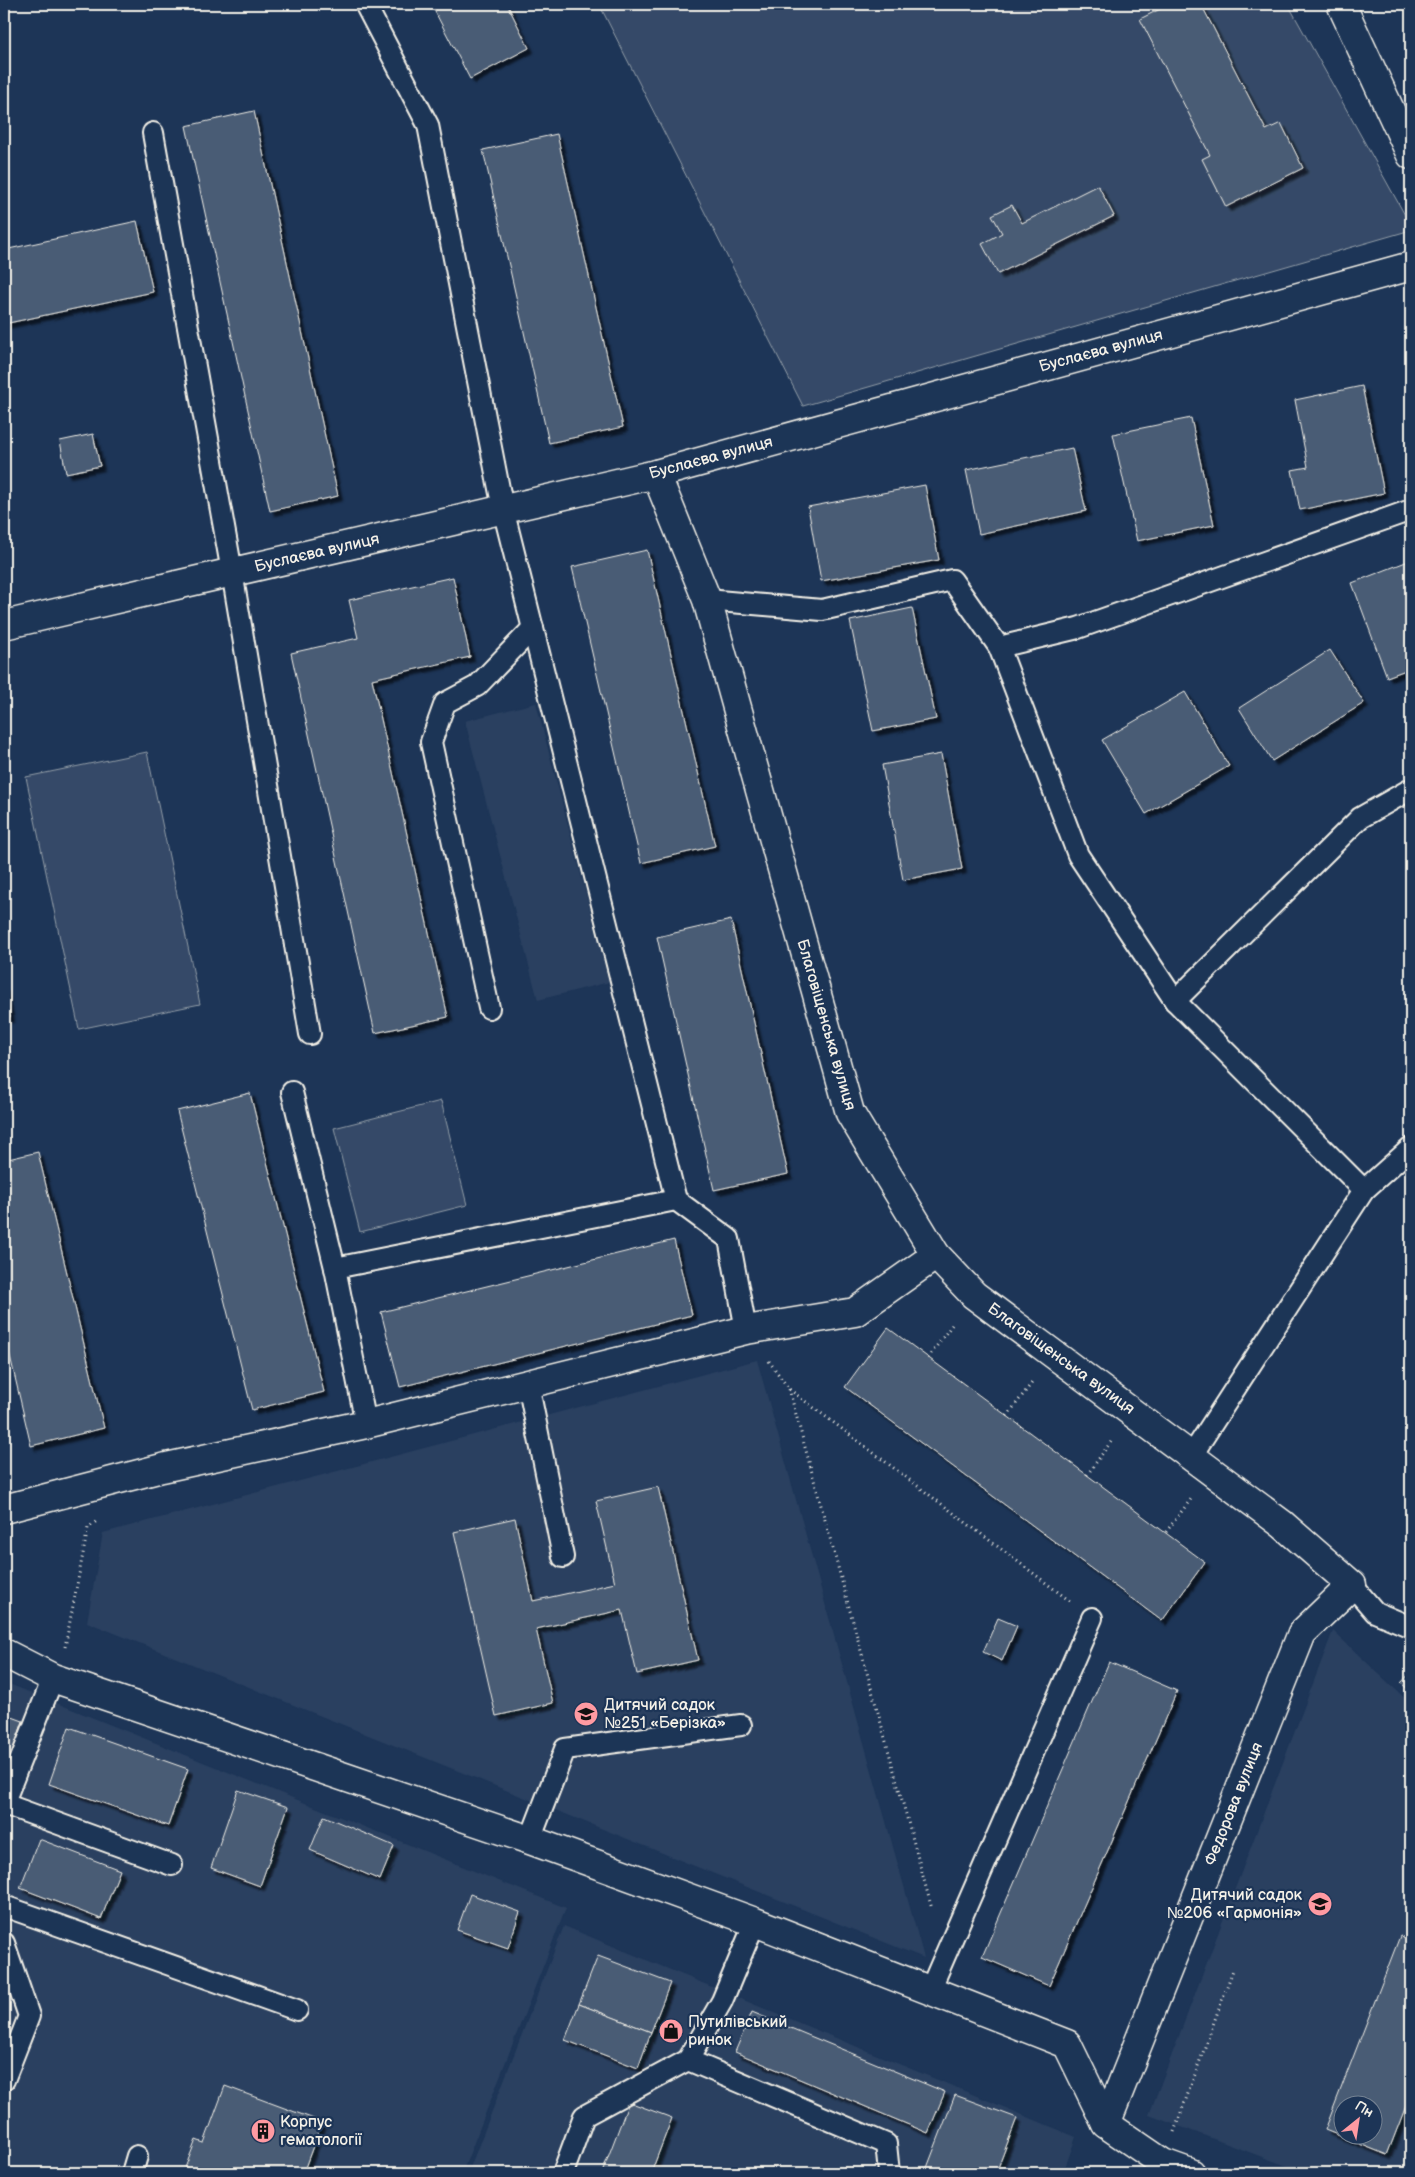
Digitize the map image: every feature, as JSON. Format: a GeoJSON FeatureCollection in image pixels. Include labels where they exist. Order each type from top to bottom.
{"type":"FeatureCollection","features":[{"type":"Feature","properties":{"kind":"street"},"geometry":{"type":"LineString","coordinates":[[1341,4],[1411,155]]}},
{"type":"Feature","properties":{"kind":"street","name":"Буслаєва вулиця"},"geometry":{"type":"LineString","coordinates":[[4,625],[656,474],[1411,266]]}},
{"type":"Feature","properties":{"kind":"street","name":"Благовіщенська вулиця"},"geometry":{"type":"LineString","coordinates":[[656,474],[707,600],[850,1113],[936,1255],[974,1295],[1282,1524],[1352,1585]]}},
{"type":"Feature","properties":{"kind":"street"},"geometry":{"type":"LineString","coordinates":[[4,1509],[162,1468],[366,1424],[746,1330],[855,1312],[936,1255]]}},
{"type":"Feature","properties":{"kind":"street","name":"Федорова вулиця"},"geometry":{"type":"LineString","coordinates":[[1106,2124],[1302,1633],[1352,1585]]}},
{"type":"Feature","properties":{"kind":"street"},"geometry":{"type":"LineString","coordinates":[[4,1653],[53,1678],[530,1840],[755,1922],[1067,2044],[1106,2124],[1163,2163],[1191,2173]]}},
{"type":"Feature","properties":{"kind":"lane"},"geometry":{"type":"LineString","coordinates":[[365,4],[428,125],[503,509],[676,1200],[729,1239],[746,1330]]}},
{"type":"Feature","properties":{"kind":"lane"},"geometry":{"type":"LineString","coordinates":[[152,133],[232,572],[310,1034]]}},
{"type":"Feature","properties":{"kind":"lane"},"geometry":{"type":"LineString","coordinates":[[999,647],[1078,628],[1411,510]]}},
{"type":"Feature","properties":{"kind":"lane"},"geometry":{"type":"LineString","coordinates":[[707,600],[822,610],[952,580],[999,647],[1078,855],[1175,1001],[1364,1190]]}},
{"type":"Feature","properties":{"kind":"lane"},"geometry":{"type":"LineString","coordinates":[[489,1008],[431,742],[445,703],[477,686],[533,628]]}},
{"type":"Feature","properties":{"kind":"lane"},"geometry":{"type":"LineString","coordinates":[[1175,1001],[1360,818],[1411,789]]}},
{"type":"Feature","properties":{"kind":"lane"},"geometry":{"type":"LineString","coordinates":[[292,1092],[335,1268],[366,1424]]}},
{"type":"Feature","properties":{"kind":"lane"},"geometry":{"type":"LineString","coordinates":[[1202,1463],[1364,1190],[1411,1148]]}},
{"type":"Feature","properties":{"kind":"lane"},"geometry":{"type":"LineString","coordinates":[[335,1268],[676,1200]]}},
{"type":"Feature","properties":{"kind":"lane"},"geometry":{"type":"LineString","coordinates":[[528,1384],[563,1557]]}},
{"type":"Feature","properties":{"kind":"lane"},"geometry":{"type":"LineString","coordinates":[[1352,1585],[1375,1612],[1411,1627]]}},
{"type":"Feature","properties":{"kind":"lane"},"geometry":{"type":"LineString","coordinates":[[930,1990],[1092,1618]]}},
{"type":"Feature","properties":{"kind":"lane"},"geometry":{"type":"LineString","coordinates":[[53,1678],[4,1803],[172,1865]]}},
{"type":"Feature","properties":{"kind":"lane"},"geometry":{"type":"LineString","coordinates":[[530,1840],[565,1749],[741,1725]]}},
{"type":"Feature","properties":{"kind":"lane"},"geometry":{"type":"LineString","coordinates":[[4,1906],[297,2010]]}},
{"type":"Feature","properties":{"kind":"lane"},"geometry":{"type":"LineString","coordinates":[[563,2173],[584,2116],[688,2060],[722,2001],[755,1922]]}},
{"type":"Feature","properties":{"kind":"lane"},"geometry":{"type":"LineString","coordinates":[[4,1943],[29,2016],[4,2080]]}},
{"type":"Feature","properties":{"kind":"lane"},"geometry":{"type":"LineString","coordinates":[[688,2060],[886,2144],[889,2173]]}},
{"type":"Feature","properties":{"kind":"path"},"geometry":{"type":"LineString","coordinates":[[928,1358],[974,1295]]}},
{"type":"Feature","properties":{"kind":"path"},"geometry":{"type":"LineString","coordinates":[[746,1330],[789,1389],[1092,1618]]}},
{"type":"Feature","properties":{"kind":"path"},"geometry":{"type":"LineString","coordinates":[[1007,1416],[1053,1354]]}},
{"type":"Feature","properties":{"kind":"path"},"geometry":{"type":"LineString","coordinates":[[789,1389],[945,1955]]}},
{"type":"Feature","properties":{"kind":"path"},"geometry":{"type":"LineString","coordinates":[[1087,1474],[1133,1412]]}},
{"type":"Feature","properties":{"kind":"path"},"geometry":{"type":"LineString","coordinates":[[1166,1532],[1202,1463]]}},
{"type":"Feature","properties":{"kind":"path"},"geometry":{"type":"LineString","coordinates":[[53,1678],[66,1643],[88,1528],[103,1516]]}},
{"type":"Feature","properties":{"kind":"path"},"geometry":{"type":"LineString","coordinates":[[1163,2163],[1233,1970]]}},
{"type":"Feature","properties":{"kind":"shaded area"},"geometry":{"type":"Polygon","coordinates":[[[599,4],[1288,4],[1411,226],[1411,230],[803,406],[599,4]]]}},
{"type":"Feature","properties":{"kind":"shaded area"},"geometry":{"type":"Polygon","coordinates":[[[536,703],[609,982],[538,1000],[465,721],[536,703]]]}},
{"type":"Feature","properties":{"kind":"shaded area"},"geometry":{"type":"Polygon","coordinates":[[[147,752],[200,1004],[79,1029],[26,777],[147,752]]]}},
{"type":"Feature","properties":{"kind":"shaded area"},"geometry":{"type":"Polygon","coordinates":[[[441,1101],[467,1205],[360,1232],[334,1128],[441,1101]]]}},
{"type":"Feature","properties":{"kind":"shaded area","name":"Дитячий садок №251 «Берізка»"},"geometry":{"type":"Polygon","coordinates":[[[757,1360],[924,1958],[87,1622],[103,1533],[757,1360]]]}},
{"type":"Feature","properties":{"kind":"shaded area","name":"Дитячий садок №206 «Гармонія»"},"geometry":{"type":"Polygon","coordinates":[[[1333,1631],[1411,1704],[1411,2173],[1306,2173],[1149,2115],[1333,1631]]]}},
{"type":"Feature","properties":{"kind":"shaded area"},"geometry":{"type":"Polygon","coordinates":[[[4,1682],[566,1908],[462,2173],[4,2173],[4,1682]]]}},
{"type":"Feature","properties":{"kind":"shaded area","name":"Путилівський ринок"},"geometry":{"type":"Polygon","coordinates":[[[564,1926],[1076,2137],[1063,2173],[468,2173],[564,1926]]]}},
{"type":"Feature","properties":{"kind":"building"},"geometry":{"type":"Polygon","coordinates":[[[431,4],[507,4],[529,48],[470,79],[431,4]]]}},
{"type":"Feature","properties":{"kind":"building"},"geometry":{"type":"Polygon","coordinates":[[[1170,4],[1201,4],[1266,130],[1281,123],[1303,168],[1226,207],[1202,159],[1210,155],[1140,19],[1170,4]]]}},
{"type":"Feature","properties":{"kind":"building"},"geometry":{"type":"Polygon","coordinates":[[[254,111],[338,496],[270,511],[186,126],[254,111]]]}},
{"type":"Feature","properties":{"kind":"building"},"geometry":{"type":"Polygon","coordinates":[[[557,134],[623,427],[549,443],[483,150],[557,134]]]}},
{"type":"Feature","properties":{"kind":"building"},"geometry":{"type":"Polygon","coordinates":[[[1098,185],[1114,216],[998,274],[982,244],[1002,233],[992,215],[1012,205],[1022,223],[1098,185]]]}},
{"type":"Feature","properties":{"kind":"building"},"geometry":{"type":"Polygon","coordinates":[[[137,221],[153,292],[4,324],[4,250],[137,221]]]}},
{"type":"Feature","properties":{"kind":"building"},"geometry":{"type":"Polygon","coordinates":[[[1362,386],[1384,493],[1300,510],[1292,470],[1308,467],[1295,400],[1362,386]]]}},
{"type":"Feature","properties":{"kind":"building"},"geometry":{"type":"Polygon","coordinates":[[[1191,418],[1214,525],[1137,541],[1113,434],[1191,418]]]}},
{"type":"Feature","properties":{"kind":"building"},"geometry":{"type":"Polygon","coordinates":[[[93,434],[100,466],[66,473],[60,441],[93,434]]]}},
{"type":"Feature","properties":{"kind":"building"},"geometry":{"type":"Polygon","coordinates":[[[1072,448],[1086,511],[979,534],[966,470],[1072,448]]]}},
{"type":"Feature","properties":{"kind":"building"},"geometry":{"type":"Polygon","coordinates":[[[925,485],[939,560],[821,581],[808,507],[925,485]]]}},
{"type":"Feature","properties":{"kind":"building"},"geometry":{"type":"Polygon","coordinates":[[[647,550],[715,846],[641,863],[572,567],[647,550]]]}},
{"type":"Feature","properties":{"kind":"building"},"geometry":{"type":"Polygon","coordinates":[[[1411,560],[1411,668],[1387,677],[1352,583],[1411,560]]]}},
{"type":"Feature","properties":{"kind":"building"},"geometry":{"type":"Polygon","coordinates":[[[453,577],[470,657],[372,679],[448,1017],[375,1033],[291,653],[358,638],[349,600],[453,577]]]}},
{"type":"Feature","properties":{"kind":"building"},"geometry":{"type":"Polygon","coordinates":[[[912,608],[936,719],[873,731],[850,621],[912,608]]]}},
{"type":"Feature","properties":{"kind":"building"},"geometry":{"type":"Polygon","coordinates":[[[1330,650],[1364,703],[1272,761],[1239,708],[1330,650]]]}},
{"type":"Feature","properties":{"kind":"building"},"geometry":{"type":"Polygon","coordinates":[[[1185,692],[1229,766],[1146,814],[1102,740],[1185,692]]]}},
{"type":"Feature","properties":{"kind":"building"},"geometry":{"type":"Polygon","coordinates":[[[941,754],[962,869],[903,880],[882,765],[941,754]]]}},
{"type":"Feature","properties":{"kind":"building"},"geometry":{"type":"Polygon","coordinates":[[[731,920],[788,1174],[714,1190],[657,937],[731,920]]]}},
{"type":"Feature","properties":{"kind":"building"},"geometry":{"type":"Polygon","coordinates":[[[4,987],[10,1017],[4,1019],[4,987]]]}},
{"type":"Feature","properties":{"kind":"building"},"geometry":{"type":"Polygon","coordinates":[[[250,1093],[324,1392],[252,1410],[177,1111],[250,1093]]]}},
{"type":"Feature","properties":{"kind":"building"},"geometry":{"type":"Polygon","coordinates":[[[38,1152],[104,1428],[31,1446],[4,1330],[4,1160],[38,1152]]]}},
{"type":"Feature","properties":{"kind":"building"},"geometry":{"type":"Polygon","coordinates":[[[674,1240],[692,1315],[400,1387],[381,1312],[674,1240]]]}},
{"type":"Feature","properties":{"kind":"building"},"geometry":{"type":"Polygon","coordinates":[[[888,1328],[1205,1562],[1162,1621],[845,1387],[888,1328]]]}},
{"type":"Feature","properties":{"kind":"building"},"geometry":{"type":"Polygon","coordinates":[[[658,1487],[698,1660],[637,1674],[622,1610],[536,1629],[553,1703],[496,1716],[454,1532],[515,1518],[533,1601],[615,1583],[596,1501],[658,1487]]]}},
{"type":"Feature","properties":{"kind":"building"},"geometry":{"type":"Polygon","coordinates":[[[998,1618],[1017,1626],[1002,1661],[983,1652],[998,1618]]]}},
{"type":"Feature","properties":{"kind":"building"},"geometry":{"type":"Polygon","coordinates":[[[1109,1662],[1177,1691],[1049,1986],[982,1957],[1109,1662]]]}},
{"type":"Feature","properties":{"kind":"building"},"geometry":{"type":"Polygon","coordinates":[[[1411,1672],[1411,1692],[1401,1683],[1411,1672]]]}},
{"type":"Feature","properties":{"kind":"building"},"geometry":{"type":"Polygon","coordinates":[[[4,1714],[23,1721],[7,1768],[4,1767],[4,1714]]]}},
{"type":"Feature","properties":{"kind":"building"},"geometry":{"type":"Polygon","coordinates":[[[69,1727],[188,1769],[168,1826],[49,1784],[69,1727]]]}},
{"type":"Feature","properties":{"kind":"building"},"geometry":{"type":"Polygon","coordinates":[[[238,1790],[288,1807],[260,1886],[211,1868],[238,1790]]]}},
{"type":"Feature","properties":{"kind":"building"},"geometry":{"type":"Polygon","coordinates":[[[324,1816],[394,1846],[380,1880],[310,1850],[324,1816]]]}},
{"type":"Feature","properties":{"kind":"building"},"geometry":{"type":"Polygon","coordinates":[[[39,1839],[120,1870],[101,1919],[20,1888],[39,1839]]]}},
{"type":"Feature","properties":{"kind":"building"},"geometry":{"type":"Polygon","coordinates":[[[470,1894],[520,1912],[508,1948],[457,1930],[470,1894]]]}},
{"type":"Feature","properties":{"kind":"building"},"geometry":{"type":"Polygon","coordinates":[[[1400,1936],[1411,1940],[1411,2093],[1387,2155],[1360,2144],[1382,2144],[1382,2094],[1339,2094],[1400,1936]]]}},
{"type":"Feature","properties":{"kind":"building"},"geometry":{"type":"Polygon","coordinates":[[[598,1956],[670,1983],[651,2032],[579,2004],[598,1956]]]}},
{"type":"Feature","properties":{"kind":"building"},"geometry":{"type":"Polygon","coordinates":[[[579,2004],[651,2032],[638,2068],[565,2040],[579,2004]]]}},
{"type":"Feature","properties":{"kind":"building"},"geometry":{"type":"Polygon","coordinates":[[[752,2012],[945,2092],[928,2133],[735,2052],[752,2012]]]}},
{"type":"Feature","properties":{"kind":"building","name":"Корпус гематології"},"geometry":{"type":"Polygon","coordinates":[[[225,2086],[322,2122],[303,2173],[183,2173],[196,2140],[204,2143],[225,2086]]]}},
{"type":"Feature","properties":{"kind":"building"},"geometry":{"type":"Polygon","coordinates":[[[955,2095],[1017,2118],[996,2173],[925,2173],[955,2095]]]}},
{"type":"Feature","properties":{"kind":"building"},"geometry":{"type":"Polygon","coordinates":[[[629,2102],[672,2118],[651,2173],[602,2173],[629,2102]]]}},
{"type":"Feature","properties":{"kind":"building"},"geometry":{"type":"Polygon","coordinates":[[[1332,2112],[1332,2133],[1325,2130],[1332,2112]]]}},
{"type":"Feature","properties":{"kind":"place","name":"Дитячий садок №251 «Берізка»"},"geometry":{"type":"Point","coordinates":[586,1714]}},
{"type":"Feature","properties":{"kind":"place","name":"Дитячий садок №206 «Гармонія»"},"geometry":{"type":"Point","coordinates":[1320,1904]}},
{"type":"Feature","properties":{"kind":"place","name":"Путилівський ринок"},"geometry":{"type":"Point","coordinates":[671,2031]}},
{"type":"Feature","properties":{"kind":"place","name":"Корпус гематології"},"geometry":{"type":"Point","coordinates":[263,2131]}}]}
